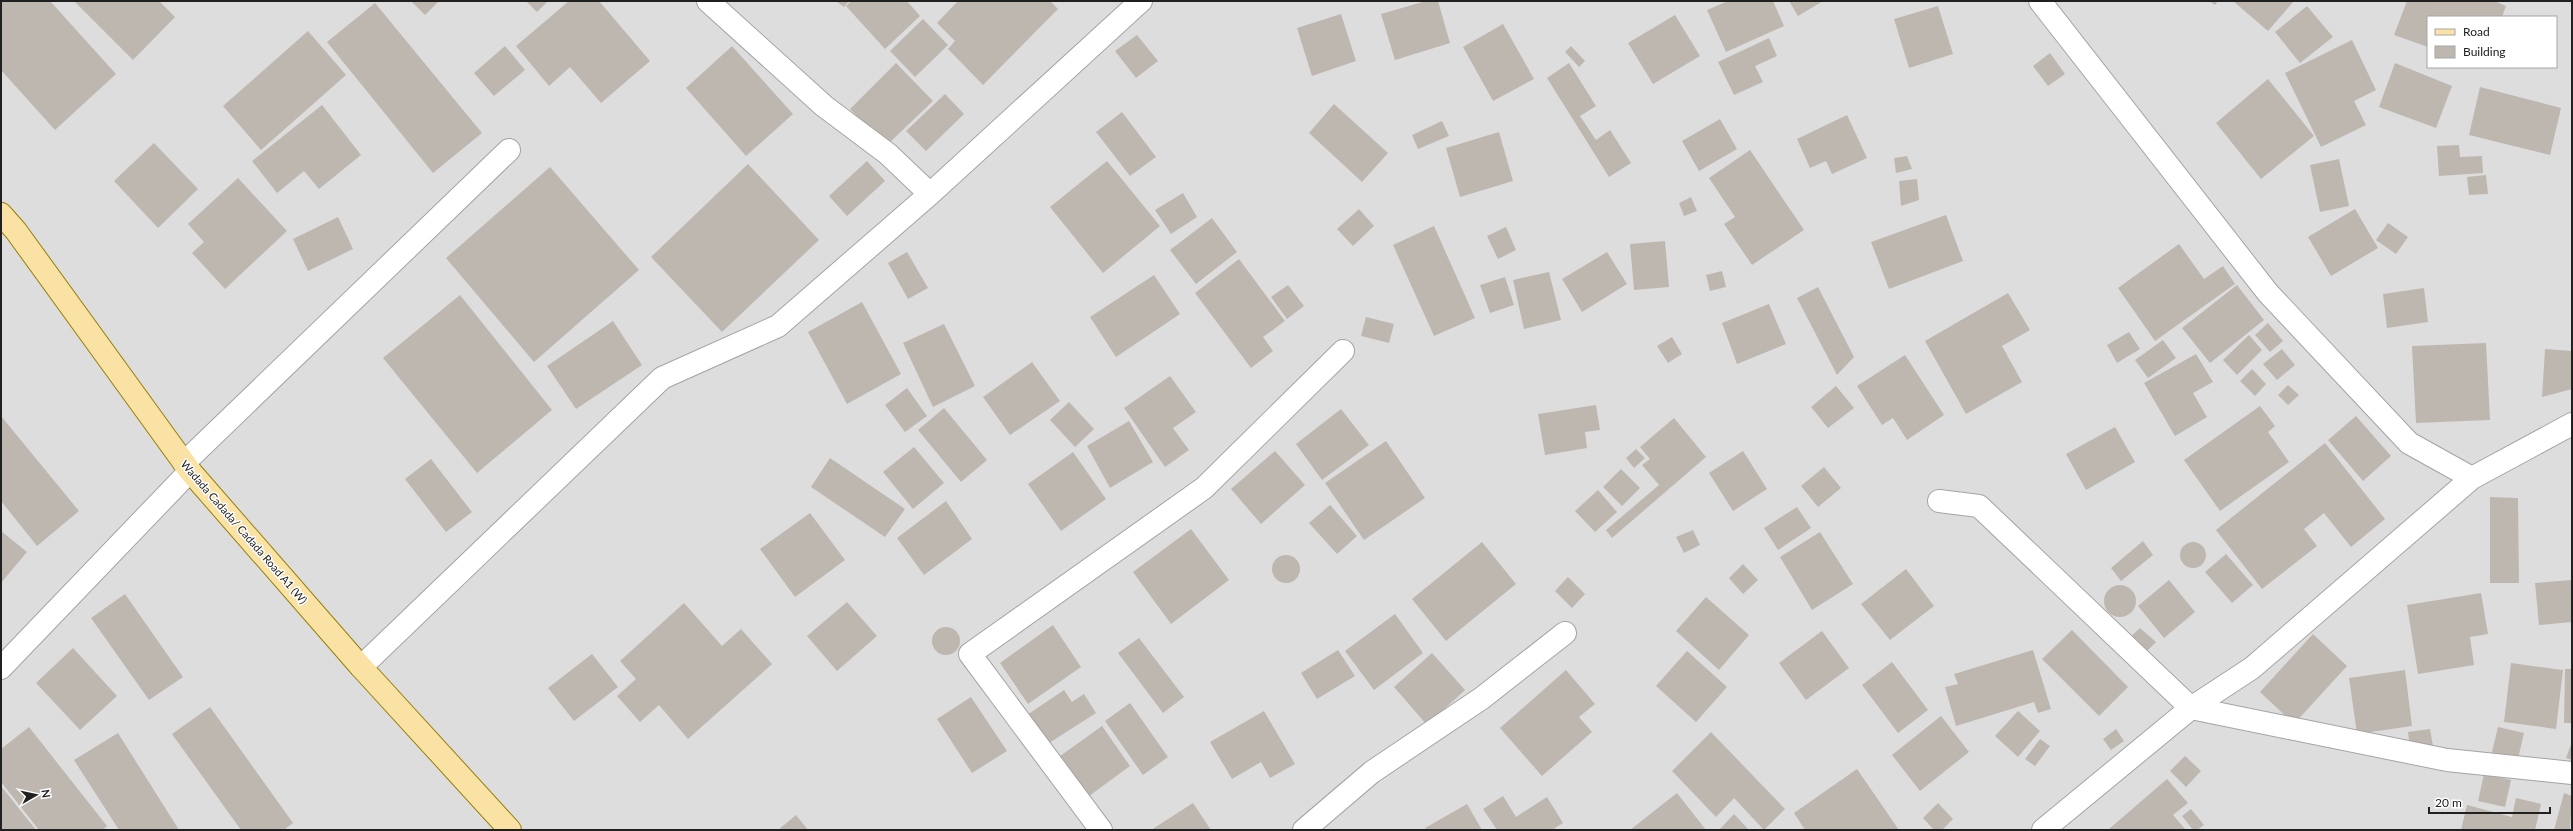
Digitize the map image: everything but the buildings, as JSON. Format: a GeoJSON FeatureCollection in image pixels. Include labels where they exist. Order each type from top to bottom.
{"type":"FeatureCollection","features":[{"type":"Feature","properties":{"kind":"main road","name":"Wadada Cadada/ Cadada Road A1 (W)"},"geometry":{"type":"LineString","coordinates":[[1,214],[16,230],[187,467],[361,667],[510,830]]}},
{"type":"Feature","properties":{"kind":"street"},"geometry":{"type":"LineString","coordinates":[[708,1],[824,106],[888,154],[930,194]]}},
{"type":"Feature","properties":{"kind":"street"},"geometry":{"type":"LineString","coordinates":[[361,667],[662,378],[778,326],[930,194],[1141,1]]}},
{"type":"Feature","properties":{"kind":"street"},"geometry":{"type":"LineString","coordinates":[[2040,1],[2268,293],[2409,443],[2472,478]]}},
{"type":"Feature","properties":{"kind":"street"},"geometry":{"type":"LineString","coordinates":[[1,668],[187,467],[509,150]]}},
{"type":"Feature","properties":{"kind":"street"},"geometry":{"type":"LineString","coordinates":[[1101,830],[970,654],[1204,488],[1343,351]]}},
{"type":"Feature","properties":{"kind":"street"},"geometry":{"type":"LineString","coordinates":[[2043,830],[2191,708],[2252,668],[2472,478],[2572,424]]}},
{"type":"Feature","properties":{"kind":"street"},"geometry":{"type":"LineString","coordinates":[[1939,501],[1979,506],[2191,708],[2447,760],[2572,773]]}},
{"type":"Feature","properties":{"kind":"street"},"geometry":{"type":"LineString","coordinates":[[1304,830],[1372,772],[1482,698],[1565,633]]}},
{"type":"Feature","properties":{"kind":"shaded area"},"geometry":{"type":"Polygon","coordinates":[[[1,1],[2572,1],[2572,830],[1,830],[1,1]]]}}]}
